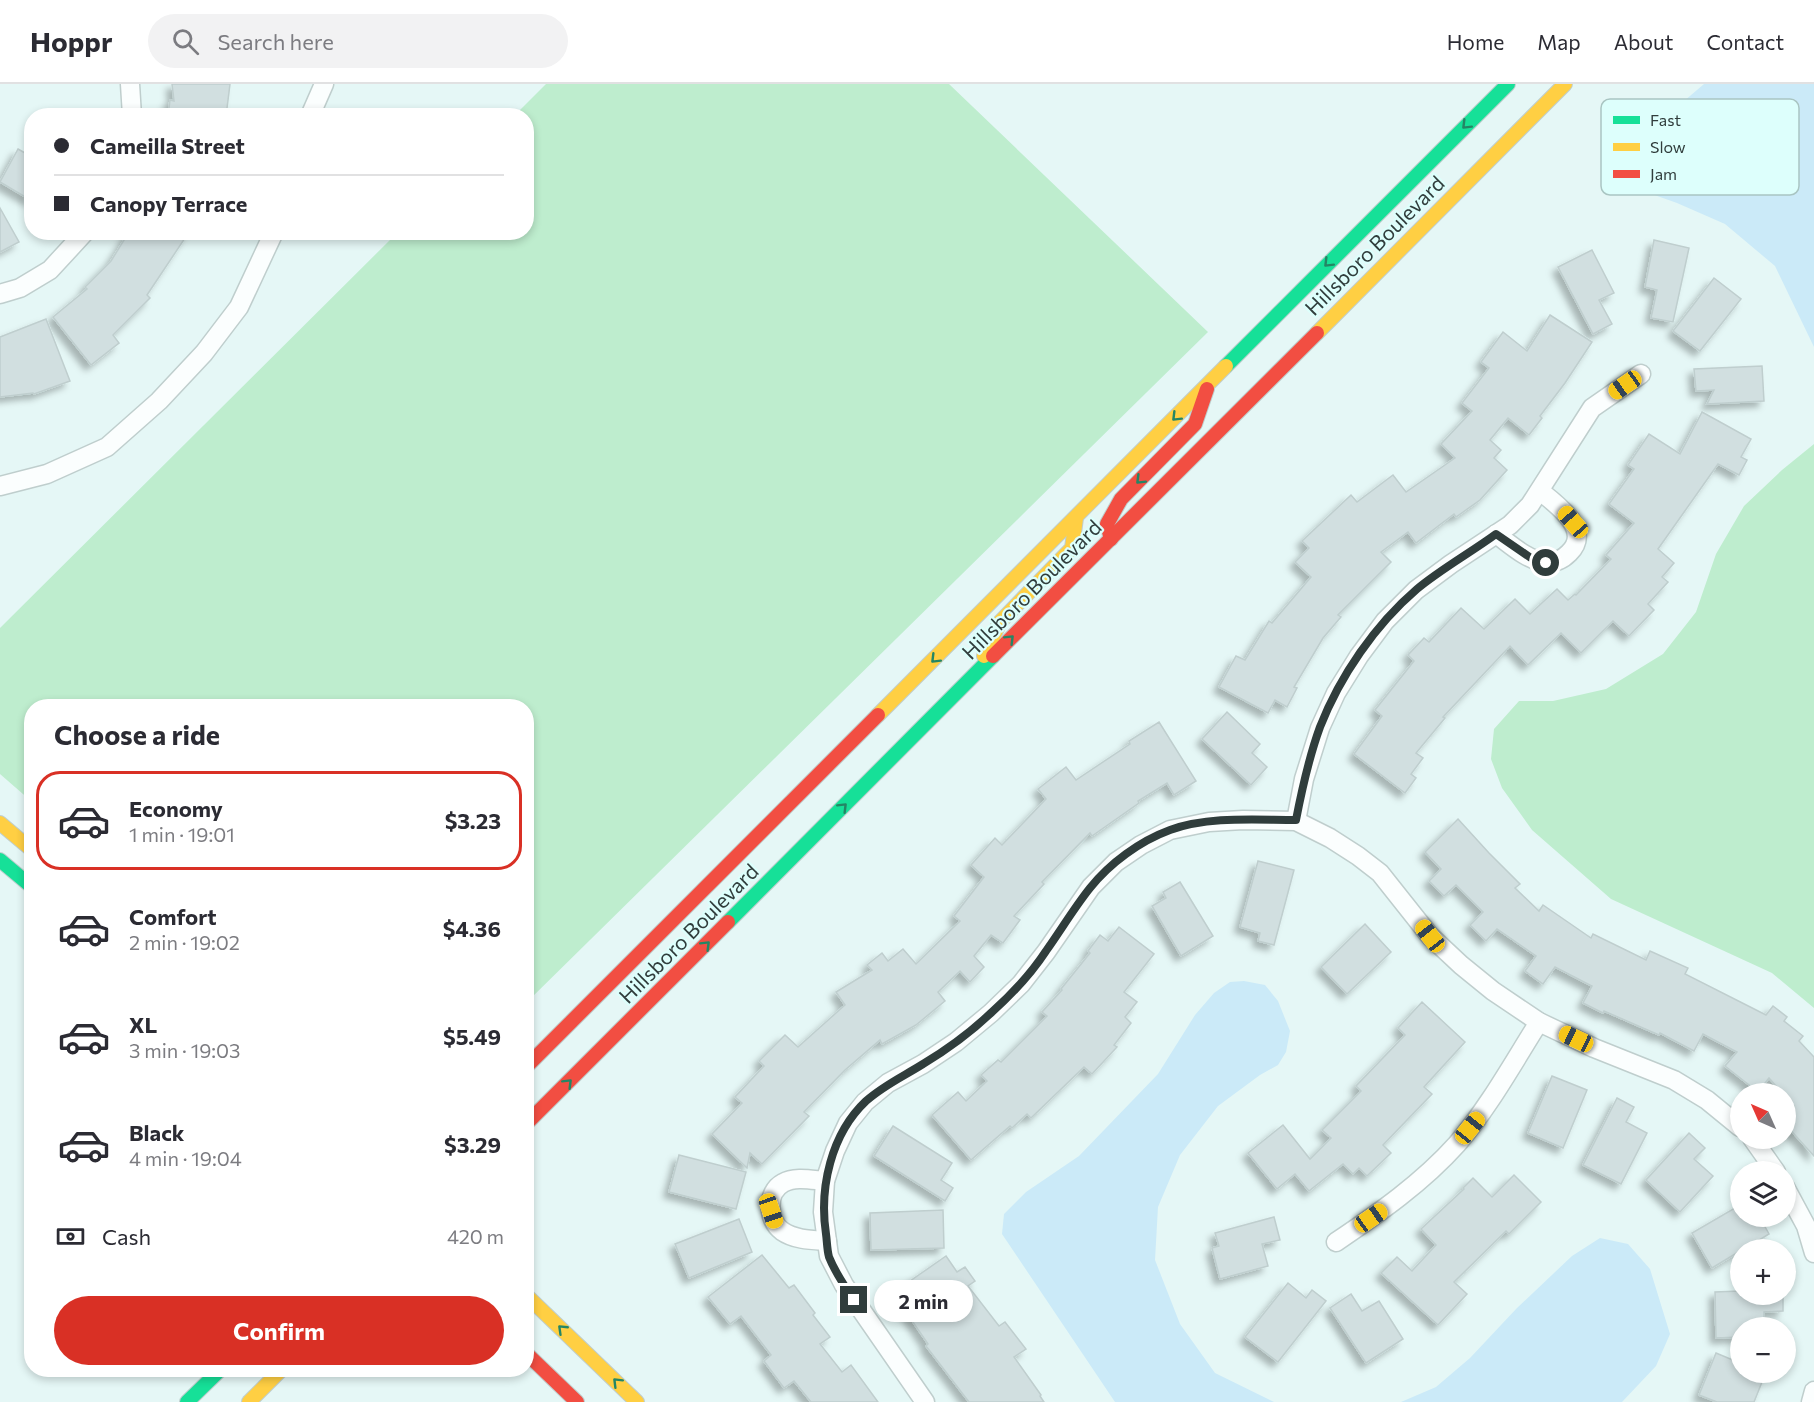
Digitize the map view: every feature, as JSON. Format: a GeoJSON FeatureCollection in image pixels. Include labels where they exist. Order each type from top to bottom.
{"type":"FeatureCollection","features":[{"type":"Feature","properties":{"kind":"street"},"geometry":{"type":"LineString","coordinates":[[130,84],[132,108]]}},
{"type":"Feature","properties":{"kind":"street"},"geometry":{"type":"LineString","coordinates":[[314,108],[324,84]]}},
{"type":"Feature","properties":{"kind":"street","name":"Hillsboro Boulevard"},"geometry":{"type":"LineString","coordinates":[[534,1059],[1508,84]]}},
{"type":"Feature","properties":{"kind":"street","name":"Hillsboro Boulevard"},"geometry":{"type":"LineString","coordinates":[[534,1116],[1565,84]]}},
{"type":"Feature","properties":{"kind":"street"},"geometry":{"type":"LineString","coordinates":[[0,294],[20,288],[50,270],[78,240]]}},
{"type":"Feature","properties":{"kind":"street"},"geometry":{"type":"LineString","coordinates":[[0,486],[47,474],[106,447],[159,401],[204,353],[239,307],[270,240]]}},
{"type":"Feature","properties":{"kind":"street"},"geometry":{"type":"LineString","coordinates":[[1296,820],[1304,779],[1320,728],[1336,693],[1359,656],[1385,621],[1416,590],[1510,525],[1540,491],[1592,408],[1641,374]]}},
{"type":"Feature","properties":{"kind":"street"},"geometry":{"type":"LineString","coordinates":[[1111,539],[1107,524],[1121,499],[1195,424],[1209,383]]}},
{"type":"Feature","properties":{"kind":"street"},"geometry":{"type":"LineString","coordinates":[[1496,534],[1531,558],[1546,563],[1562,560],[1574,549],[1577,534],[1573,522],[1563,510],[1540,491]]}},
{"type":"Feature","properties":{"kind":"street"},"geometry":{"type":"LineString","coordinates":[[978,670],[1000,622],[1072,548],[1076,518]]}},
{"type":"Feature","properties":{"kind":"street"},"geometry":{"type":"LineString","coordinates":[[925,1402],[844,1285],[829,1256],[823,1212],[825,1181],[835,1151],[848,1123],[865,1102],[888,1083],[923,1064],[956,1042],[992,1013],[1021,984],[1091,887],[1116,862],[1141,845],[1170,830],[1209,822],[1296,820],[1340,844],[1380,873],[1430,936],[1493,991],[1539,1022],[1594,1048],[1674,1080],[1707,1100],[1730,1119]]}},
{"type":"Feature","properties":{"kind":"street"},"geometry":{"type":"LineString","coordinates":[[0,823],[24,843]]}},
{"type":"Feature","properties":{"kind":"street"},"geometry":{"type":"LineString","coordinates":[[0,860],[24,880]]}},
{"type":"Feature","properties":{"kind":"street"},"geometry":{"type":"LineString","coordinates":[[1336,1242],[1389,1206],[1457,1144],[1483,1112],[1539,1022]]}},
{"type":"Feature","properties":{"kind":"street"},"geometry":{"type":"LineString","coordinates":[[825,1181],[800,1179],[783,1183],[775,1190],[770,1201],[775,1224],[790,1235],[801,1239],[827,1241]]}},
{"type":"Feature","properties":{"kind":"street"},"geometry":{"type":"LineString","coordinates":[[1796,1207],[1806,1226],[1814,1253]]}},
{"type":"Feature","properties":{"kind":"street"},"geometry":{"type":"LineString","coordinates":[[534,1303],[638,1402]]}},
{"type":"Feature","properties":{"kind":"street"},"geometry":{"type":"LineString","coordinates":[[534,1361],[577,1402]]}},
{"type":"Feature","properties":{"kind":"street"},"geometry":{"type":"LineString","coordinates":[[188,1402],[213,1377]]}},
{"type":"Feature","properties":{"kind":"street"},"geometry":{"type":"LineString","coordinates":[[249,1402],[274,1377]]}},
{"type":"Feature","properties":{"kind":"street"},"geometry":{"type":"LineString","coordinates":[[1811,1402],[1814,1391]]}},
{"type":"Feature","properties":{"kind":"green space"},"geometry":{"type":"Polygon","coordinates":[[[546,84],[949,84],[1208,332],[534,995],[534,699],[24,699],[24,795],[0,774],[0,628],[390,240],[534,240],[534,108],[522,108],[546,84]]]}},
{"type":"Feature","properties":{"kind":"green space"},"geometry":{"type":"Polygon","coordinates":[[[1814,444],[1814,1008],[1772,973],[1611,899],[1532,830],[1502,788],[1491,759],[1494,729],[1519,701],[1553,701],[1606,689],[1663,654],[1696,612],[1716,554],[1744,506],[1814,444]]]}},
{"type":"Feature","properties":{"kind":"water"},"geometry":{"type":"Polygon","coordinates":[[[1704,84],[1814,84],[1814,347],[1775,266],[1725,224],[1654,195],[1799,195],[1799,99],[1686,99],[1704,84]]]}},
{"type":"Feature","properties":{"kind":"water"},"geometry":{"type":"Polygon","coordinates":[[[1244,981],[1265,985],[1278,1001],[1290,1031],[1286,1052],[1278,1065],[1260,1075],[1218,1106],[1180,1155],[1158,1207],[1155,1260],[1180,1324],[1215,1373],[1274,1402],[1115,1402],[1002,1234],[1004,1214],[1026,1192],[1079,1156],[1158,1074],[1195,1015],[1214,993],[1230,982],[1244,981]]]}},
{"type":"Feature","properties":{"kind":"water"},"geometry":{"type":"Polygon","coordinates":[[[1600,1238],[1628,1244],[1650,1269],[1670,1334],[1656,1366],[1622,1402],[1401,1402],[1436,1387],[1470,1358],[1517,1308],[1572,1256],[1600,1238]]]}},
{"type":"Feature","properties":{"kind":"building"},"geometry":{"type":"Polygon","coordinates":[[[172,84],[230,84],[227,108],[169,108],[170,100],[174,101],[172,84]]]}},
{"type":"Feature","properties":{"kind":"building"},"geometry":{"type":"Polygon","coordinates":[[[18,149],[24,152],[24,196],[0,182],[18,149]]]}},
{"type":"Feature","properties":{"kind":"building"},"geometry":{"type":"Polygon","coordinates":[[[0,208],[19,242],[0,252],[0,208]]]}},
{"type":"Feature","properties":{"kind":"building"},"geometry":{"type":"Polygon","coordinates":[[[124,240],[184,240],[147,295],[150,298],[113,335],[119,343],[91,365],[53,317],[87,289],[85,287],[111,261],[124,240]]]}},
{"type":"Feature","properties":{"kind":"building"},"geometry":{"type":"Polygon","coordinates":[[[1654,240],[1689,248],[1673,322],[1651,318],[1657,290],[1645,287],[1654,240]]]}},
{"type":"Feature","properties":{"kind":"building"},"geometry":{"type":"Polygon","coordinates":[[[1592,250],[1614,293],[1599,300],[1612,324],[1593,334],[1558,267],[1592,250]]]}},
{"type":"Feature","properties":{"kind":"building"},"geometry":{"type":"Polygon","coordinates":[[[1714,278],[1741,299],[1700,351],[1673,331],[1714,278]]]}},
{"type":"Feature","properties":{"kind":"building"},"geometry":{"type":"Polygon","coordinates":[[[1550,315],[1592,342],[1529,435],[1508,418],[1490,440],[1501,450],[1494,458],[1507,470],[1480,500],[1456,517],[1454,514],[1416,543],[1408,532],[1381,552],[1391,562],[1338,615],[1341,617],[1323,638],[1294,687],[1297,688],[1287,707],[1275,700],[1268,713],[1219,687],[1236,656],[1245,660],[1269,621],[1272,623],[1311,577],[1295,562],[1309,548],[1302,541],[1351,495],[1357,502],[1393,475],[1406,492],[1455,458],[1441,444],[1472,411],[1462,403],[1489,368],[1481,362],[1503,332],[1527,351],[1550,315]]]}},
{"type":"Feature","properties":{"kind":"building"},"geometry":{"type":"Polygon","coordinates":[[[46,319],[70,381],[34,394],[0,397],[0,337],[46,319]]]}},
{"type":"Feature","properties":{"kind":"building"},"geometry":{"type":"Polygon","coordinates":[[[1762,366],[1764,401],[1707,404],[1714,390],[1696,391],[1694,369],[1762,366]]]}},
{"type":"Feature","properties":{"kind":"building"},"geometry":{"type":"Polygon","coordinates":[[[1702,412],[1751,439],[1741,457],[1747,460],[1739,475],[1718,464],[1658,549],[1674,563],[1662,577],[1668,582],[1648,604],[1654,610],[1629,636],[1613,621],[1581,653],[1561,633],[1528,665],[1510,646],[1443,717],[1445,718],[1416,753],[1423,758],[1411,774],[1416,778],[1405,793],[1354,754],[1382,716],[1375,710],[1414,661],[1408,655],[1424,638],[1429,642],[1461,608],[1484,629],[1515,599],[1530,614],[1557,589],[1568,600],[1576,595],[1611,559],[1606,555],[1634,523],[1609,504],[1634,469],[1628,465],[1649,434],[1680,454],[1702,412]]]}},
{"type":"Feature","properties":{"kind":"building"},"geometry":{"type":"Polygon","coordinates":[[[1227,712],[1260,744],[1252,753],[1267,767],[1251,785],[1202,739],[1227,712]]]}},
{"type":"Feature","properties":{"kind":"building"},"geometry":{"type":"Polygon","coordinates":[[[1159,722],[1196,781],[1174,795],[1167,783],[1138,801],[1139,803],[1092,836],[1090,833],[1042,882],[1044,884],[1014,916],[1020,920],[1003,943],[991,935],[974,956],[984,967],[970,982],[960,971],[938,992],[945,1001],[916,1025],[882,1044],[880,1040],[845,1070],[804,1112],[809,1116],[762,1164],[750,1153],[747,1168],[712,1134],[742,1103],[735,1097],[764,1066],[759,1061],[785,1035],[798,1047],[845,1005],[836,992],[872,970],[867,965],[882,953],[888,961],[903,949],[916,964],[960,921],[954,916],[984,877],[971,865],[995,838],[1002,845],[1046,799],[1038,789],[1066,767],[1076,780],[1159,722]]]}},
{"type":"Feature","properties":{"kind":"building"},"geometry":{"type":"Polygon","coordinates":[[[1458,819],[1520,884],[1515,888],[1539,911],[1543,905],[1591,938],[1593,934],[1646,960],[1650,951],[1688,968],[1685,974],[1766,1015],[1773,1006],[1787,1017],[1784,1021],[1803,1036],[1799,1041],[1814,1057],[1814,1156],[1796,1136],[1796,1083],[1773,1083],[1769,1078],[1765,1083],[1747,1083],[1725,1066],[1737,1052],[1703,1034],[1694,1051],[1660,1033],[1659,1035],[1604,1011],[1603,1013],[1583,1003],[1592,986],[1555,967],[1543,984],[1525,971],[1536,956],[1497,929],[1486,941],[1470,925],[1483,912],[1456,885],[1444,896],[1429,881],[1441,869],[1425,852],[1458,819]]]}},
{"type":"Feature","properties":{"kind":"building"},"geometry":{"type":"Polygon","coordinates":[[[1258,861],[1294,870],[1274,945],[1258,941],[1260,933],[1240,927],[1258,861]]]}},
{"type":"Feature","properties":{"kind":"building"},"geometry":{"type":"Polygon","coordinates":[[[1180,882],[1213,936],[1181,956],[1152,906],[1166,898],[1163,892],[1180,882]]]}},
{"type":"Feature","properties":{"kind":"building"},"geometry":{"type":"Polygon","coordinates":[[[1365,924],[1391,952],[1347,994],[1321,967],[1365,924]]]}},
{"type":"Feature","properties":{"kind":"building"},"geometry":{"type":"Polygon","coordinates":[[[1119,927],[1154,954],[1124,992],[1137,1002],[1125,1017],[1131,1023],[1114,1045],[1117,1047],[1092,1074],[1084,1067],[1031,1118],[1027,1114],[971,1160],[932,1115],[958,1092],[966,1101],[987,1081],[981,1075],[998,1060],[1001,1062],[1047,1016],[1042,1012],[1090,953],[1088,951],[1100,935],[1108,941],[1119,927]]]}},
{"type":"Feature","properties":{"kind":"building"},"geometry":{"type":"Polygon","coordinates":[[[1422,1002],[1465,1042],[1424,1087],[1432,1094],[1383,1145],[1391,1153],[1367,1176],[1359,1168],[1353,1174],[1343,1164],[1309,1191],[1295,1174],[1277,1189],[1248,1153],[1283,1125],[1310,1159],[1331,1138],[1322,1130],[1361,1091],[1356,1086],[1405,1035],[1398,1028],[1422,1002]]]}},
{"type":"Feature","properties":{"kind":"building"},"geometry":{"type":"Polygon","coordinates":[[[1552,1076],[1587,1090],[1563,1148],[1528,1133],[1552,1076]]]}},
{"type":"Feature","properties":{"kind":"building"},"geometry":{"type":"Polygon","coordinates":[[[1617,1098],[1634,1107],[1626,1122],[1647,1133],[1621,1184],[1583,1165],[1617,1098]]]}},
{"type":"Feature","properties":{"kind":"building"},"geometry":{"type":"Polygon","coordinates":[[[893,1126],[952,1163],[941,1180],[953,1188],[945,1201],[874,1156],[893,1126]]]}},
{"type":"Feature","properties":{"kind":"building"},"geometry":{"type":"Polygon","coordinates":[[[1689,1133],[1705,1148],[1694,1159],[1713,1176],[1680,1212],[1646,1180],[1689,1133]]]}},
{"type":"Feature","properties":{"kind":"building"},"geometry":{"type":"Polygon","coordinates":[[[679,1155],[746,1172],[736,1209],[669,1192],[679,1155]]]}},
{"type":"Feature","properties":{"kind":"building"},"geometry":{"type":"Polygon","coordinates":[[[1514,1175],[1541,1202],[1509,1234],[1506,1231],[1454,1282],[1467,1294],[1438,1325],[1381,1273],[1397,1257],[1412,1271],[1436,1245],[1421,1229],[1473,1178],[1492,1197],[1514,1175]]]}},
{"type":"Feature","properties":{"kind":"building"},"geometry":{"type":"Polygon","coordinates":[[[943,1210],[944,1248],[871,1250],[870,1213],[943,1210]]]}},
{"type":"Feature","properties":{"kind":"building"},"geometry":{"type":"Polygon","coordinates":[[[1730,1211],[1730,1227],[1765,1227],[1769,1234],[1761,1239],[1730,1239],[1730,1257],[1712,1268],[1692,1233],[1730,1211]]]}},
{"type":"Feature","properties":{"kind":"building"},"geometry":{"type":"Polygon","coordinates":[[[1274,1217],[1280,1240],[1262,1244],[1268,1266],[1220,1279],[1212,1248],[1219,1246],[1215,1233],[1274,1217]]]}},
{"type":"Feature","properties":{"kind":"building"},"geometry":{"type":"Polygon","coordinates":[[[739,1219],[752,1252],[689,1278],[675,1244],[739,1219]]]}},
{"type":"Feature","properties":{"kind":"building"},"geometry":{"type":"Polygon","coordinates":[[[762,1255],[789,1288],[794,1285],[815,1313],[813,1315],[830,1337],[820,1344],[842,1372],[851,1365],[878,1402],[811,1402],[794,1381],[784,1388],[764,1361],[771,1355],[741,1316],[730,1324],[708,1297],[762,1255]]]}},
{"type":"Feature","properties":{"kind":"building"},"geometry":{"type":"Polygon","coordinates":[[[946,1256],[957,1272],[965,1267],[975,1281],[968,1286],[999,1326],[1005,1322],[1026,1349],[1014,1357],[1044,1402],[969,1402],[926,1346],[928,1344],[893,1293],[946,1256]]]}},
{"type":"Feature","properties":{"kind":"building"},"geometry":{"type":"Polygon","coordinates":[[[1288,1283],[1306,1298],[1312,1290],[1326,1301],[1278,1362],[1245,1337],[1288,1283]]]}},
{"type":"Feature","properties":{"kind":"building"},"geometry":{"type":"Polygon","coordinates":[[[1730,1291],[1730,1305],[1783,1305],[1783,1311],[1764,1312],[1764,1317],[1730,1317],[1730,1337],[1716,1338],[1715,1292],[1730,1291]]]}},
{"type":"Feature","properties":{"kind":"building"},"geometry":{"type":"Polygon","coordinates":[[[1351,1294],[1362,1311],[1379,1301],[1403,1339],[1366,1363],[1330,1308],[1351,1294]]]}},
{"type":"Feature","properties":{"kind":"building"},"geometry":{"type":"Polygon","coordinates":[[[1716,1353],[1730,1359],[1730,1383],[1762,1383],[1754,1402],[1717,1402],[1699,1395],[1716,1353]]]}},
{"type":"Feature","properties":{"kind":"traffic: fast"},"geometry":{"type":"LineString","coordinates":[[1226,366],[1508,84]]}},
{"type":"Feature","properties":{"kind":"traffic: fast"},"geometry":{"type":"LineString","coordinates":[[728,922],[993,656]]}},
{"type":"Feature","properties":{"kind":"traffic: fast"},"geometry":{"type":"LineString","coordinates":[[0,860],[24,880]]}},
{"type":"Feature","properties":{"kind":"traffic: fast"},"geometry":{"type":"LineString","coordinates":[[187,1402],[213,1377]]}},
{"type":"Feature","properties":{"kind":"traffic: slow"},"geometry":{"type":"LineString","coordinates":[[1317,333],[1565,84]]}},
{"type":"Feature","properties":{"kind":"traffic: slow"},"geometry":{"type":"LineString","coordinates":[[878,715],[1226,366]]}},
{"type":"Feature","properties":{"kind":"traffic: slow"},"geometry":{"type":"LineString","coordinates":[[984,656],[1000,622],[1072,548],[1076,518]]}},
{"type":"Feature","properties":{"kind":"traffic: slow"},"geometry":{"type":"LineString","coordinates":[[0,823],[24,843]]}},
{"type":"Feature","properties":{"kind":"traffic: slow"},"geometry":{"type":"LineString","coordinates":[[534,1303],[637,1402]]}},
{"type":"Feature","properties":{"kind":"traffic: slow"},"geometry":{"type":"LineString","coordinates":[[249,1402],[274,1377]]}},
{"type":"Feature","properties":{"kind":"traffic: jam"},"geometry":{"type":"LineString","coordinates":[[993,656],[1317,333]]}},
{"type":"Feature","properties":{"kind":"traffic: jam"},"geometry":{"type":"LineString","coordinates":[[1111,539],[1107,524],[1121,499],[1195,424],[1207,389]]}},
{"type":"Feature","properties":{"kind":"traffic: jam"},"geometry":{"type":"LineString","coordinates":[[534,1059],[878,715]]}},
{"type":"Feature","properties":{"kind":"traffic: jam"},"geometry":{"type":"LineString","coordinates":[[534,1116],[728,922]]}},
{"type":"Feature","properties":{"kind":"traffic: jam"},"geometry":{"type":"LineString","coordinates":[[534,1361],[577,1402]]}},
{"type":"Feature","properties":{"kind":"route"},"geometry":{"type":"LineString","coordinates":[[854,1300],[829,1256],[823,1212],[825,1181],[835,1151],[848,1123],[865,1102],[888,1083],[923,1064],[956,1042],[992,1013],[1021,984],[1091,887],[1116,862],[1141,845],[1170,830],[1209,822],[1296,820],[1304,779],[1320,728],[1336,693],[1359,656],[1385,621],[1416,590],[1496,534],[1531,558],[1546,563]]}}]}
